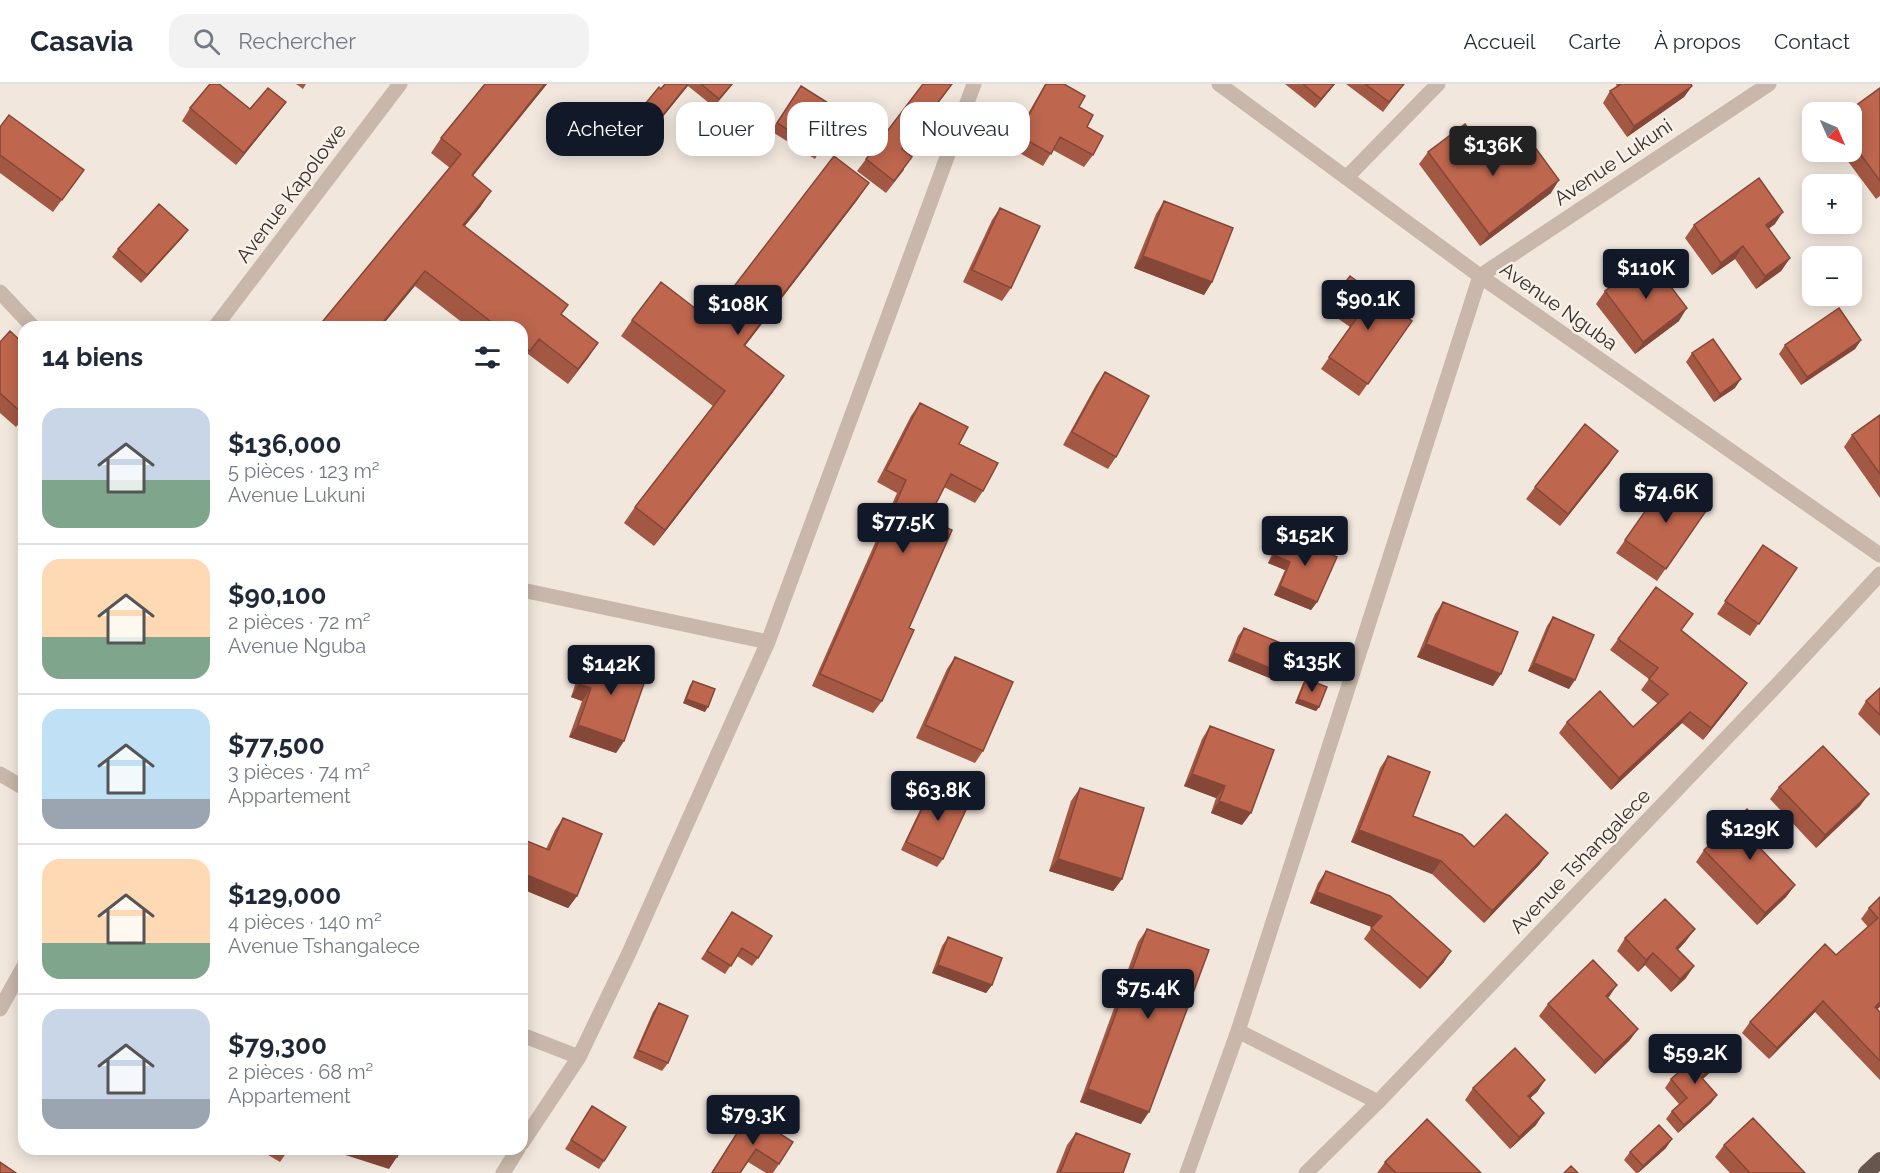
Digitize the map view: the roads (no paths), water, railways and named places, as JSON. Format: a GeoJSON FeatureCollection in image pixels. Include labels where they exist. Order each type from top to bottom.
{"type":"FeatureCollection","features":[{"type":"Feature","properties":{"kind":"highway"},"geometry":{"type":"LineString","coordinates":[[1866,1173],[1880,1160]]}},
{"type":"Feature","properties":{"kind":"street","name":"Avenue Kapolowe"},"geometry":{"type":"LineString","coordinates":[[220,321],[400,84]]}},
{"type":"Feature","properties":{"kind":"street"},"geometry":{"type":"LineString","coordinates":[[528,1134],[579,1057],[628,955],[768,642],[974,84]]}},
{"type":"Feature","properties":{"kind":"street","name":"Avenue Nguba"},"geometry":{"type":"LineString","coordinates":[[1219,84],[1480,276],[1880,555]]}},
{"type":"Feature","properties":{"kind":"street"},"geometry":{"type":"LineString","coordinates":[[1346,178],[1437,84]]}},
{"type":"Feature","properties":{"kind":"street","name":"Avenue Lukuni"},"geometry":{"type":"LineString","coordinates":[[1480,276],[1769,84]]}},
{"type":"Feature","properties":{"kind":"street"},"geometry":{"type":"LineString","coordinates":[[1187,1173],[1239,1031],[1480,276]]}},
{"type":"Feature","properties":{"kind":"street"},"geometry":{"type":"LineString","coordinates":[[0,292],[27,321]]}},
{"type":"Feature","properties":{"kind":"street","name":"Avenue Tshangalece"},"geometry":{"type":"LineString","coordinates":[[1306,1173],[1378,1102],[1769,694],[1880,574]]}},
{"type":"Feature","properties":{"kind":"street"},"geometry":{"type":"LineString","coordinates":[[528,591],[768,642]]}},
{"type":"Feature","properties":{"kind":"street"},"geometry":{"type":"LineString","coordinates":[[0,774],[18,784]]}},
{"type":"Feature","properties":{"kind":"street"},"geometry":{"type":"LineString","coordinates":[[0,1009],[18,977]]}},
{"type":"Feature","properties":{"kind":"street"},"geometry":{"type":"LineString","coordinates":[[1239,1031],[1378,1102]]}},
{"type":"Feature","properties":{"kind":"street"},"geometry":{"type":"LineString","coordinates":[[528,1037],[579,1057]]}},
{"type":"Feature","properties":{"kind":"street"},"geometry":{"type":"LineString","coordinates":[[503,1173],[514,1155]]}}]}
